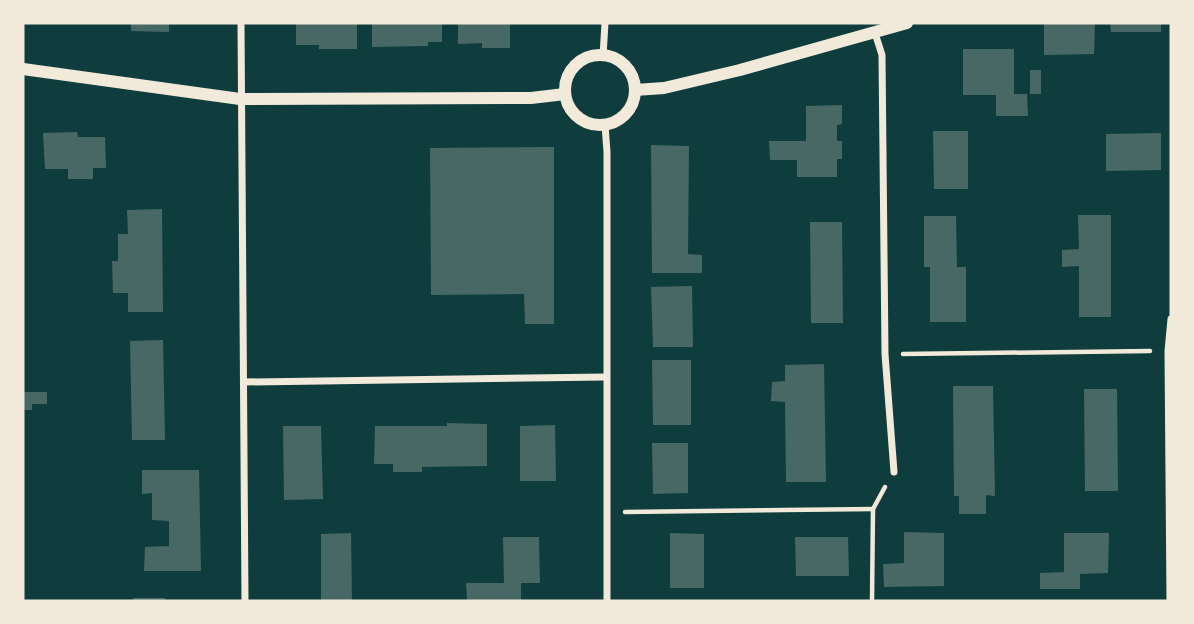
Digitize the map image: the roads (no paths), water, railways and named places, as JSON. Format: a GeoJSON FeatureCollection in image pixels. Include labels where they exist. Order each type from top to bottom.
{"type":"FeatureCollection","features":[{"type":"Feature","properties":{"kind":"street"},"geometry":{"type":"LineString","coordinates":[[241,23],[245,601]]}},
{"type":"Feature","properties":{"kind":"street"},"geometry":{"type":"LineString","coordinates":[[603,56],[606,23]]}},
{"type":"Feature","properties":{"kind":"street"},"geometry":{"type":"LineString","coordinates":[[635,90],[664,88],[702,79],[907,23]]}},
{"type":"Feature","properties":{"kind":"street"},"geometry":{"type":"LineString","coordinates":[[875,33],[882,55],[885,354],[894,472]]}},
{"type":"Feature","properties":{"kind":"street"},"geometry":{"type":"LineString","coordinates":[[603,56],[622,63],[634,80],[635,90],[634,100],[623,117],[605,125],[594,125],[575,114],[565,94],[569,74],[575,66],[584,60],[603,56]]}},
{"type":"Feature","properties":{"kind":"street"},"geometry":{"type":"LineString","coordinates":[[23,69],[240,99],[531,98],[565,94]]}},
{"type":"Feature","properties":{"kind":"street"},"geometry":{"type":"LineString","coordinates":[[605,125],[607,601]]}},
{"type":"Feature","properties":{"kind":"street"},"geometry":{"type":"LineString","coordinates":[[1170,601],[1168,351],[1171,319]]}},
{"type":"Feature","properties":{"kind":"street"},"geometry":{"type":"LineString","coordinates":[[245,382],[606,377]]}}]}
